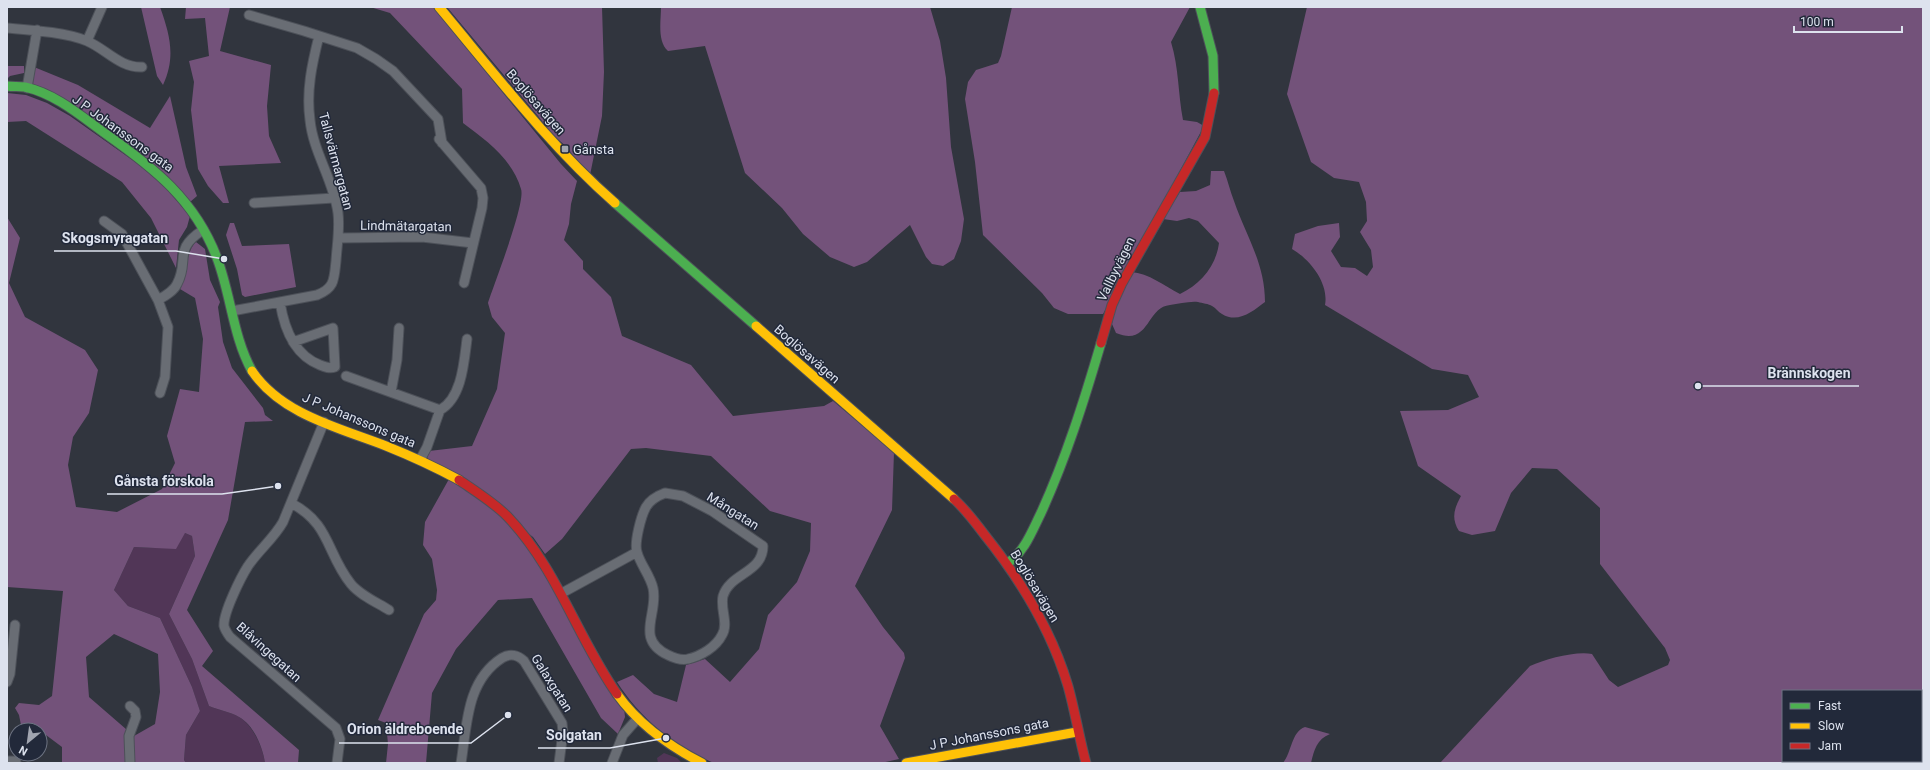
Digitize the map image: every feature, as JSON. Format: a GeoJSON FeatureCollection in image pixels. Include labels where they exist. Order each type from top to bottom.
{"type":"FeatureCollection","features":[{"type":"Feature","properties":{"kind":"street"},"geometry":{"type":"LineString","coordinates":[[87,41],[102,7]]}},
{"type":"Feature","properties":{"kind":"street","name":"Boglösavägen"},"geometry":{"type":"LineString","coordinates":[[439,7],[532,119],[588,179],[958,503],[1008,563],[1030,598],[1048,632],[1068,686],[1077,732],[1086,763]]}},
{"type":"Feature","properties":{"kind":"street","name":"Vallbyvägen"},"geometry":{"type":"LineString","coordinates":[[1008,563],[1014,560],[1022,551],[1064,459],[1083,403],[1112,305],[1122,283],[1205,137],[1212,117],[1216,82],[1214,54],[1200,7]]}},
{"type":"Feature","properties":{"kind":"street"},"geometry":{"type":"LineString","coordinates":[[249,15],[357,48],[393,71],[430,109],[436,133],[442,144],[480,188],[483,198],[482,208],[464,283]]}},
{"type":"Feature","properties":{"kind":"street"},"geometry":{"type":"LineString","coordinates":[[7,28],[37,30],[87,41],[131,68],[142,67]]}},
{"type":"Feature","properties":{"kind":"street"},"geometry":{"type":"LineString","coordinates":[[27,88],[37,30]]}},
{"type":"Feature","properties":{"kind":"street","name":"Tallsvärmargatan"},"geometry":{"type":"LineString","coordinates":[[232,311],[326,291],[334,278],[338,238],[338,212],[310,121],[308,101],[310,69],[319,36]]}},
{"type":"Feature","properties":{"kind":"street","name":"J P Johanssons gata"},"geometry":{"type":"LineString","coordinates":[[7,86],[27,88],[49,97],[72,110],[143,160],[167,180],[184,199],[203,230],[215,254],[226,285],[238,340],[246,360],[254,374],[265,387],[299,411],[420,460],[455,476],[490,501],[528,540],[543,559],[610,684],[638,718],[660,738],[675,749],[702,763]]}},
{"type":"Feature","properties":{"kind":"street"},"geometry":{"type":"LineString","coordinates":[[254,203],[334,198]]}},
{"type":"Feature","properties":{"kind":"street"},"geometry":{"type":"LineString","coordinates":[[104,221],[122,234],[158,300],[168,327],[165,377],[160,393]]}},
{"type":"Feature","properties":{"kind":"street"},"geometry":{"type":"LineString","coordinates":[[158,300],[172,291],[177,284],[180,276],[183,250],[191,238],[203,230]]}},
{"type":"Feature","properties":{"kind":"street","name":"Lindmätargatan"},"geometry":{"type":"LineString","coordinates":[[338,238],[422,237],[473,242]]}},
{"type":"Feature","properties":{"kind":"street"},"geometry":{"type":"LineString","coordinates":[[280,302],[288,332],[293,342],[308,359],[328,368],[335,367],[333,328],[293,342]]}},
{"type":"Feature","properties":{"kind":"street"},"geometry":{"type":"LineString","coordinates":[[391,392],[399,328]]}},
{"type":"Feature","properties":{"kind":"street"},"geometry":{"type":"LineString","coordinates":[[346,376],[440,410],[447,407],[457,388],[464,366],[468,339]]}},
{"type":"Feature","properties":{"kind":"street"},"geometry":{"type":"LineString","coordinates":[[420,460],[427,447],[440,410]]}},
{"type":"Feature","properties":{"kind":"street","name":"Blåvingegatan"},"geometry":{"type":"LineString","coordinates":[[324,422],[278,531],[252,561],[243,575],[225,618],[224,625],[226,632],[230,637],[336,728],[340,739],[337,763]]}},
{"type":"Feature","properties":{"kind":"street","name":"Mångatan"},"geometry":{"type":"LineString","coordinates":[[665,493],[683,496],[712,512],[763,546],[763,553],[757,565],[732,583],[726,590],[723,597],[725,629],[722,636],[704,653],[685,660],[674,658],[664,653],[654,644],[649,635],[648,625],[654,589],[637,552],[638,534],[646,508],[658,496],[665,493]]}},
{"type":"Feature","properties":{"kind":"street"},"geometry":{"type":"LineString","coordinates":[[291,503],[308,514],[320,526],[342,571],[354,587],[389,610]]}},
{"type":"Feature","properties":{"kind":"street"},"geometry":{"type":"LineString","coordinates":[[562,593],[637,552]]}},
{"type":"Feature","properties":{"kind":"street"},"geometry":{"type":"LineString","coordinates":[[7,682],[10,674],[15,625]]}},
{"type":"Feature","properties":{"kind":"street","name":"Galaxgatan"},"geometry":{"type":"LineString","coordinates":[[461,763],[470,705],[479,681],[498,661],[506,656],[513,655],[520,656],[524,661],[560,719],[563,732],[558,763]]}},
{"type":"Feature","properties":{"kind":"street"},"geometry":{"type":"LineString","coordinates":[[130,706],[135,711],[136,716],[129,736],[130,763]]}},
{"type":"Feature","properties":{"kind":"street"},"geometry":{"type":"LineString","coordinates":[[612,763],[623,735],[638,718]]}},
{"type":"Feature","properties":{"kind":"street","name":"J P Johanssons gata"},"geometry":{"type":"LineString","coordinates":[[906,763],[1077,732]]}},
{"type":"Feature","properties":{"kind":"shaded area"},"geometry":{"type":"Polygon","coordinates":[[[141,7],[160,7],[167,27],[170,55],[167,75],[163,85],[157,76],[141,7]]]}},
{"type":"Feature","properties":{"kind":"shaded area"},"geometry":{"type":"Polygon","coordinates":[[[186,7],[230,7],[220,51],[271,65],[267,106],[269,136],[281,163],[219,166],[229,203],[223,203],[208,186],[198,169],[191,110],[194,82],[189,61],[209,56],[205,18],[185,19],[186,7]]]}},
{"type":"Feature","properties":{"kind":"shaded area"},"geometry":{"type":"Polygon","coordinates":[[[370,7],[433,7],[561,164],[577,181],[571,204],[569,224],[564,240],[583,261],[583,269],[611,297],[622,336],[691,365],[733,416],[824,406],[833,401],[894,452],[892,510],[855,586],[883,627],[904,653],[905,658],[880,726],[899,759],[881,763],[714,763],[685,748],[659,730],[636,707],[617,682],[633,675],[654,694],[677,702],[686,665],[705,659],[730,682],[759,649],[768,615],[797,582],[810,551],[811,523],[770,511],[711,456],[646,448],[631,449],[562,539],[545,554],[533,537],[427,458],[429,451],[472,446],[497,389],[505,333],[492,317],[488,303],[509,244],[519,210],[521,189],[512,169],[498,152],[481,136],[463,123],[462,89],[390,13],[370,7]]]}},
{"type":"Feature","properties":{"kind":"shaded area"},"geometry":{"type":"Polygon","coordinates":[[[447,7],[602,7],[604,72],[602,116],[590,175],[576,161],[568,148],[553,135],[447,7]]]}},
{"type":"Feature","properties":{"kind":"shaded area"},"geometry":{"type":"Polygon","coordinates":[[[661,7],[930,7],[940,41],[946,78],[951,147],[964,219],[961,241],[954,259],[943,266],[932,264],[926,257],[910,225],[867,262],[854,267],[830,257],[803,234],[782,208],[745,173],[705,46],[668,51],[665,47],[662,42],[660,30],[661,7]]]}},
{"type":"Feature","properties":{"kind":"shaded area"},"geometry":{"type":"Polygon","coordinates":[[[1012,7],[1190,7],[1171,42],[1176,62],[1183,120],[1197,122],[1204,126],[1103,314],[1068,314],[1054,308],[1042,293],[983,235],[975,162],[965,99],[968,82],[976,70],[998,63],[1001,56],[1012,7]]]}},
{"type":"Feature","properties":{"kind":"shaded area"},"geometry":{"type":"Polygon","coordinates":[[[1307,7],[1923,7],[1923,763],[1440,763],[1530,666],[1561,656],[1585,653],[1592,654],[1609,680],[1618,687],[1668,665],[1670,660],[1665,648],[1600,564],[1600,508],[1557,469],[1532,468],[1511,493],[1495,531],[1472,535],[1459,531],[1455,522],[1454,514],[1461,496],[1418,466],[1400,411],[1448,410],[1479,397],[1468,375],[1432,369],[1325,305],[1326,297],[1324,289],[1317,273],[1306,259],[1292,249],[1295,234],[1318,226],[1339,223],[1340,237],[1331,251],[1341,267],[1355,268],[1367,276],[1373,267],[1371,250],[1360,232],[1367,221],[1366,202],[1359,182],[1334,178],[1311,162],[1287,94],[1307,7]]]}},
{"type":"Feature","properties":{"kind":"shaded area"},"geometry":{"type":"Polygon","coordinates":[[[7,66],[24,66],[24,73],[10,76],[7,79],[7,66]]]}},
{"type":"Feature","properties":{"kind":"shaded area"},"geometry":{"type":"Polygon","coordinates":[[[34,67],[78,85],[150,128],[170,96],[186,167],[197,196],[190,202],[31,84],[34,67]]]}},
{"type":"Feature","properties":{"kind":"shaded area"},"geometry":{"type":"Polygon","coordinates":[[[7,93],[26,95],[47,103],[70,116],[138,164],[163,185],[190,216],[187,227],[179,240],[176,268],[151,218],[122,182],[26,121],[7,122],[7,93]]]}},
{"type":"Feature","properties":{"kind":"shaded area"},"geometry":{"type":"Polygon","coordinates":[[[1211,171],[1224,171],[1258,262],[1262,275],[1265,302],[1245,315],[1234,318],[1222,314],[1211,305],[1198,302],[1170,305],[1162,307],[1156,312],[1142,331],[1135,335],[1127,336],[1116,333],[1112,324],[1115,308],[1131,272],[1150,277],[1180,294],[1201,280],[1211,267],[1215,259],[1219,243],[1198,221],[1189,218],[1177,221],[1163,219],[1180,192],[1196,191],[1210,185],[1211,171]]]}},
{"type":"Feature","properties":{"kind":"shaded area"},"geometry":{"type":"Polygon","coordinates":[[[7,217],[20,238],[9,283],[25,317],[85,350],[98,370],[89,413],[73,437],[68,465],[76,507],[117,512],[162,489],[175,463],[167,436],[180,389],[199,392],[203,339],[195,298],[180,289],[190,250],[193,245],[196,242],[205,249],[210,280],[220,302],[218,307],[223,342],[232,368],[263,408],[265,415],[273,421],[245,422],[228,520],[187,610],[213,651],[202,666],[299,750],[298,763],[265,763],[260,744],[249,725],[236,715],[209,706],[192,659],[169,614],[195,556],[192,536],[185,533],[176,549],[134,547],[114,590],[128,606],[160,618],[192,687],[200,711],[186,735],[184,760],[186,763],[62,763],[62,747],[48,736],[48,722],[20,722],[19,715],[15,708],[19,703],[39,705],[52,696],[63,591],[7,587],[7,217]],[[114,634],[86,657],[89,697],[134,736],[155,724],[160,692],[158,654],[114,634]]]}},
{"type":"Feature","properties":{"kind":"shaded area"},"geometry":{"type":"Polygon","coordinates":[[[230,223],[234,223],[242,246],[289,244],[296,287],[245,297],[242,295],[237,269],[226,235],[230,223]]]}},
{"type":"Feature","properties":{"kind":"shaded area"},"geometry":{"type":"Polygon","coordinates":[[[449,479],[472,493],[502,517],[525,542],[624,708],[625,717],[618,734],[601,718],[532,598],[498,600],[456,649],[432,693],[426,763],[386,763],[388,744],[386,723],[378,720],[424,614],[436,600],[437,590],[432,559],[423,545],[425,522],[449,479]]]}},
{"type":"Feature","properties":{"kind":"shaded area"},"geometry":{"type":"Polygon","coordinates":[[[185,533],[192,536],[195,556],[169,614],[192,659],[209,706],[239,717],[249,725],[262,751],[265,763],[186,763],[184,760],[186,735],[200,711],[192,687],[160,618],[128,606],[114,590],[134,547],[154,548],[185,533]]]}},
{"type":"Feature","properties":{"kind":"shaded area"},"geometry":{"type":"Polygon","coordinates":[[[1305,727],[1330,734],[1319,742],[1315,749],[1311,763],[1283,763],[1297,733],[1305,727]]]}},
{"type":"Feature","properties":{"kind":"shaded area"},"geometry":{"type":"Polygon","coordinates":[[[664,753],[677,758],[682,763],[658,763],[657,758],[664,753]]]}},
{"type":"Feature","properties":{"kind":"traffic: fast"},"geometry":{"type":"LineString","coordinates":[[1200,7],[1213,56],[1214,93]]}},
{"type":"Feature","properties":{"kind":"traffic: fast"},"geometry":{"type":"LineString","coordinates":[[7,86],[25,87],[36,90],[68,106],[124,147],[156,173],[185,202],[208,237],[217,258],[226,286],[240,344],[252,371]]}},
{"type":"Feature","properties":{"kind":"traffic: fast"},"geometry":{"type":"LineString","coordinates":[[615,203],[756,326]]}},
{"type":"Feature","properties":{"kind":"traffic: fast"},"geometry":{"type":"LineString","coordinates":[[1008,563],[1019,553],[1028,540],[1059,471],[1101,343]]}},
{"type":"Feature","properties":{"kind":"traffic: slow"},"geometry":{"type":"LineString","coordinates":[[439,7],[545,133],[591,181],[615,203]]}},
{"type":"Feature","properties":{"kind":"traffic: slow"},"geometry":{"type":"LineString","coordinates":[[756,326],[954,499]]}},
{"type":"Feature","properties":{"kind":"traffic: slow"},"geometry":{"type":"LineString","coordinates":[[252,371],[264,386],[279,399],[295,409],[331,426],[405,454],[459,480]]}},
{"type":"Feature","properties":{"kind":"traffic: slow"},"geometry":{"type":"LineString","coordinates":[[617,694],[635,715],[655,734],[702,763]]}},
{"type":"Feature","properties":{"kind":"traffic: slow"},"geometry":{"type":"LineString","coordinates":[[906,763],[1077,732]]}},
{"type":"Feature","properties":{"kind":"traffic: jam"},"geometry":{"type":"LineString","coordinates":[[1101,343],[1112,305],[1122,283],[1205,137],[1214,93]]}},
{"type":"Feature","properties":{"kind":"traffic: jam"},"geometry":{"type":"LineString","coordinates":[[459,480],[502,511],[524,536],[540,558],[553,580],[590,649],[617,694]]}},
{"type":"Feature","properties":{"kind":"traffic: jam"},"geometry":{"type":"LineString","coordinates":[[954,499],[998,551],[1034,606],[1044,625],[1068,686],[1086,763]]}},
{"type":"Feature","properties":{"kind":"place","name":"Gånsta"},"geometry":{"type":"Point","coordinates":[565,149]}},
{"type":"Feature","properties":{"kind":"place","name":"Skogsmyragatan"},"geometry":{"type":"Point","coordinates":[224,259]}},
{"type":"Feature","properties":{"kind":"place","name":"Brännskogen"},"geometry":{"type":"Point","coordinates":[1698,386]}},
{"type":"Feature","properties":{"kind":"place","name":"Gånsta förskola"},"geometry":{"type":"Point","coordinates":[278,486]}},
{"type":"Feature","properties":{"kind":"place","name":"Orion äldreboende"},"geometry":{"type":"Point","coordinates":[508,715]}},
{"type":"Feature","properties":{"kind":"place","name":"Solgatan"},"geometry":{"type":"Point","coordinates":[666,738]}}]}
